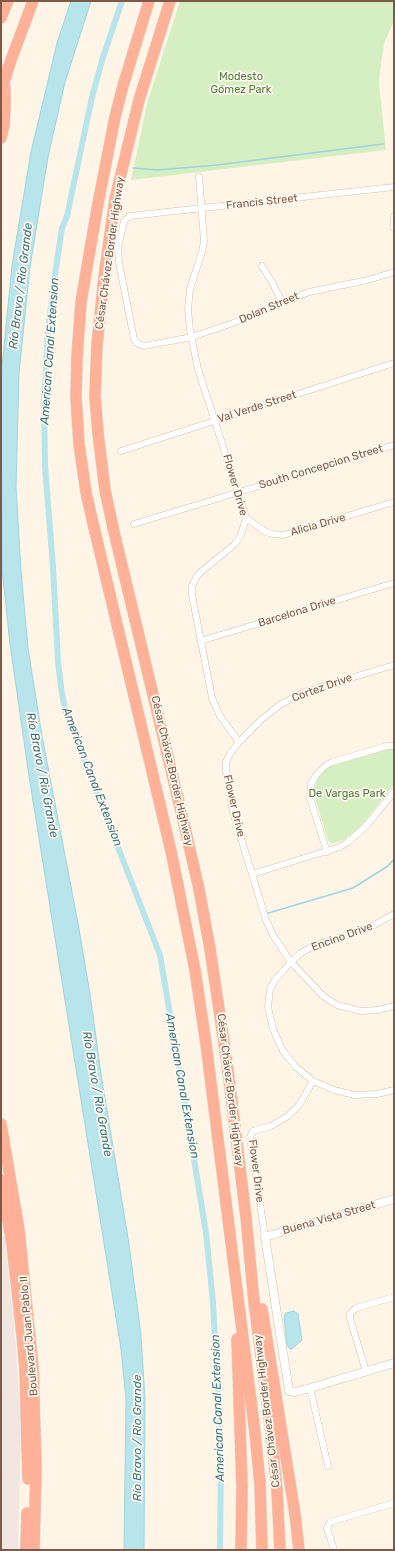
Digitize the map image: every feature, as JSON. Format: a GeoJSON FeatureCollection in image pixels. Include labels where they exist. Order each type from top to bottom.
{"type":"FeatureCollection","features":[{"type":"Feature","properties":{"kind":"highway"},"geometry":{"type":"LineString","coordinates":[[1,18],[8,1]]}},
{"type":"Feature","properties":{"kind":"highway"},"geometry":{"type":"LineString","coordinates":[[1,92],[33,1]]}},
{"type":"Feature","properties":{"kind":"highway","name":"César Chávez Border Highway"},"geometry":{"type":"LineString","coordinates":[[149,1],[127,71],[115,117],[102,178],[81,302],[76,397],[79,444],[92,520],[171,851],[186,921],[206,1044],[258,1454],[262,1515],[262,1550]]}},
{"type":"Feature","properties":{"kind":"highway","name":"César Chávez Border Highway"},"geometry":{"type":"LineString","coordinates":[[170,1],[138,100],[115,199],[103,284],[97,345],[95,396],[103,476],[114,532],[185,828],[209,942],[227,1063],[254,1302],[275,1464],[280,1550]]}},
{"type":"Feature","properties":{"kind":"highway"},"geometry":{"type":"LineString","coordinates":[[1,70],[5,88],[5,112],[1,138]]}},
{"type":"Feature","properties":{"kind":"highway","name":"Boulevard Juan Pablo II"},"geometry":{"type":"LineString","coordinates":[[1,1124],[19,1230],[33,1368],[36,1468],[34,1550]]}},
{"type":"Feature","properties":{"kind":"highway","name":"Boulevard Juan Pablo II"},"geometry":{"type":"LineString","coordinates":[[1,1180],[16,1278],[25,1369],[28,1475],[26,1550]]}},
{"type":"Feature","properties":{"kind":"highway"},"geometry":{"type":"LineString","coordinates":[[232,1253],[240,1414],[241,1550]]}},
{"type":"Feature","properties":{"kind":"highway"},"geometry":{"type":"LineString","coordinates":[[250,1263],[263,1311],[295,1514],[299,1550]]}},
{"type":"Feature","properties":{"kind":"street","name":"Flower Drive"},"geometry":{"type":"LineString","coordinates":[[199,177],[204,227],[203,246],[190,289],[188,302],[192,337],[198,369],[246,518],[241,535],[234,545],[202,570],[194,581],[192,595],[209,688],[214,705],[228,729],[239,742],[226,762],[226,770],[234,812],[270,930],[291,962],[323,996],[337,1005],[361,1011],[378,1010],[394,1006]]}},
{"type":"Feature","properties":{"kind":"street","name":"Francis Street"},"geometry":{"type":"LineString","coordinates":[[144,346],[137,343],[134,339],[119,263],[118,247],[120,236],[124,221],[130,216],[394,187]]}},
{"type":"Feature","properties":{"kind":"street"},"geometry":{"type":"LineString","coordinates":[[394,216],[394,228]]}},
{"type":"Feature","properties":{"kind":"street"},"geometry":{"type":"LineString","coordinates":[[262,266],[282,302]]}},
{"type":"Feature","properties":{"kind":"street","name":"Dolan Street"},"geometry":{"type":"LineString","coordinates":[[144,346],[192,337],[233,323],[308,292],[368,280],[394,272]]}},
{"type":"Feature","properties":{"kind":"street","name":"Val Verde Street"},"geometry":{"type":"LineString","coordinates":[[121,451],[394,363]]}},
{"type":"Feature","properties":{"kind":"street","name":"South Concepcion Street"},"geometry":{"type":"LineString","coordinates":[[134,524],[394,445]]}},
{"type":"Feature","properties":{"kind":"street","name":"Alicia Drive"},"geometry":{"type":"LineString","coordinates":[[246,518],[266,532],[284,535],[394,502]]}},
{"type":"Feature","properties":{"kind":"street","name":"Barcelona Drive"},"geometry":{"type":"LineString","coordinates":[[200,641],[394,583]]}},
{"type":"Feature","properties":{"kind":"street","name":"Cortez Drive"},"geometry":{"type":"LineString","coordinates":[[239,742],[267,715],[294,697],[307,691],[394,665]]}},
{"type":"Feature","properties":{"kind":"street"},"geometry":{"type":"LineString","coordinates":[[327,852],[310,798],[311,784],[316,774],[332,762],[387,746],[394,746]]}},
{"type":"Feature","properties":{"kind":"street"},"geometry":{"type":"LineString","coordinates":[[252,874],[340,847],[359,833],[394,792]]}},
{"type":"Feature","properties":{"kind":"street","name":"Encino Drive"},"geometry":{"type":"LineString","coordinates":[[291,962],[307,949],[360,932],[394,914]]}},
{"type":"Feature","properties":{"kind":"street"},"geometry":{"type":"LineString","coordinates":[[291,962],[278,976],[270,989],[268,1007],[269,1016],[275,1035],[283,1051],[296,1067],[313,1081],[334,1090],[355,1095],[377,1094],[394,1090]]}},
{"type":"Feature","properties":{"kind":"street","name":"Flower Drive"},"geometry":{"type":"LineString","coordinates":[[313,1081],[299,1105],[288,1116],[271,1126],[253,1131],[250,1137],[288,1389],[292,1392],[310,1388],[394,1363]]}},
{"type":"Feature","properties":{"kind":"street","name":"Buena Vista Street"},"geometry":{"type":"LineString","coordinates":[[265,1237],[394,1199]]}},
{"type":"Feature","properties":{"kind":"street"},"geometry":{"type":"LineString","coordinates":[[366,1372],[350,1314],[356,1308],[394,1297]]}},
{"type":"Feature","properties":{"kind":"street"},"geometry":{"type":"LineString","coordinates":[[310,1388],[328,1466]]}},
{"type":"Feature","properties":{"kind":"street"},"geometry":{"type":"LineString","coordinates":[[334,1550],[327,1528],[330,1522],[394,1503]]}},
{"type":"Feature","properties":{"kind":"shaded area"},"geometry":{"type":"Polygon","coordinates":[[[5,1236],[16,1347],[21,1433],[18,1550],[1,1550],[1,1237],[5,1236]]]}},
{"type":"Feature","properties":{"kind":"green space","name":"Modesto Gómez Park"},"geometry":{"type":"Polygon","coordinates":[[[180,1],[394,1],[394,20],[384,44],[379,84],[386,150],[131,180],[147,104],[180,1]]]}},
{"type":"Feature","properties":{"kind":"green space","name":"De Vargas Park"},"geometry":{"type":"Polygon","coordinates":[[[389,748],[394,748],[394,785],[359,828],[345,839],[331,843],[328,840],[314,790],[322,772],[331,766],[389,748]]]}},
{"type":"Feature","properties":{"kind":"water","name":"Río Bravo / Rio Grande"},"geometry":{"type":"Polygon","coordinates":[[[71,1],[91,1],[65,82],[48,157],[30,267],[19,373],[16,487],[21,571],[28,648],[42,736],[90,994],[101,1074],[129,1244],[141,1335],[145,1400],[144,1550],[124,1550],[126,1400],[121,1349],[29,776],[10,644],[2,569],[1,377],[12,265],[31,152],[57,43],[71,1]]]}},
{"type":"Feature","properties":{"kind":"water"},"geometry":{"type":"Polygon","coordinates":[[[294,1311],[298,1314],[302,1340],[290,1349],[287,1345],[284,1316],[286,1313],[294,1311]]]}},
{"type":"Feature","properties":{"kind":"waterway","name":"American Canal Extension"},"geometry":{"type":"LineString","coordinates":[[122,1],[103,57],[92,97],[67,216],[62,228],[48,330],[44,402],[45,466],[53,567],[58,662],[66,714],[160,955],[187,1115],[206,1233],[213,1302],[221,1454],[220,1550]]}},
{"type":"Feature","properties":{"kind":"waterway"},"geometry":{"type":"LineString","coordinates":[[133,168],[157,170],[217,165],[383,144]]}},
{"type":"Feature","properties":{"kind":"waterway"},"geometry":{"type":"LineString","coordinates":[[265,914],[353,888],[388,866],[394,859]]}}]}
